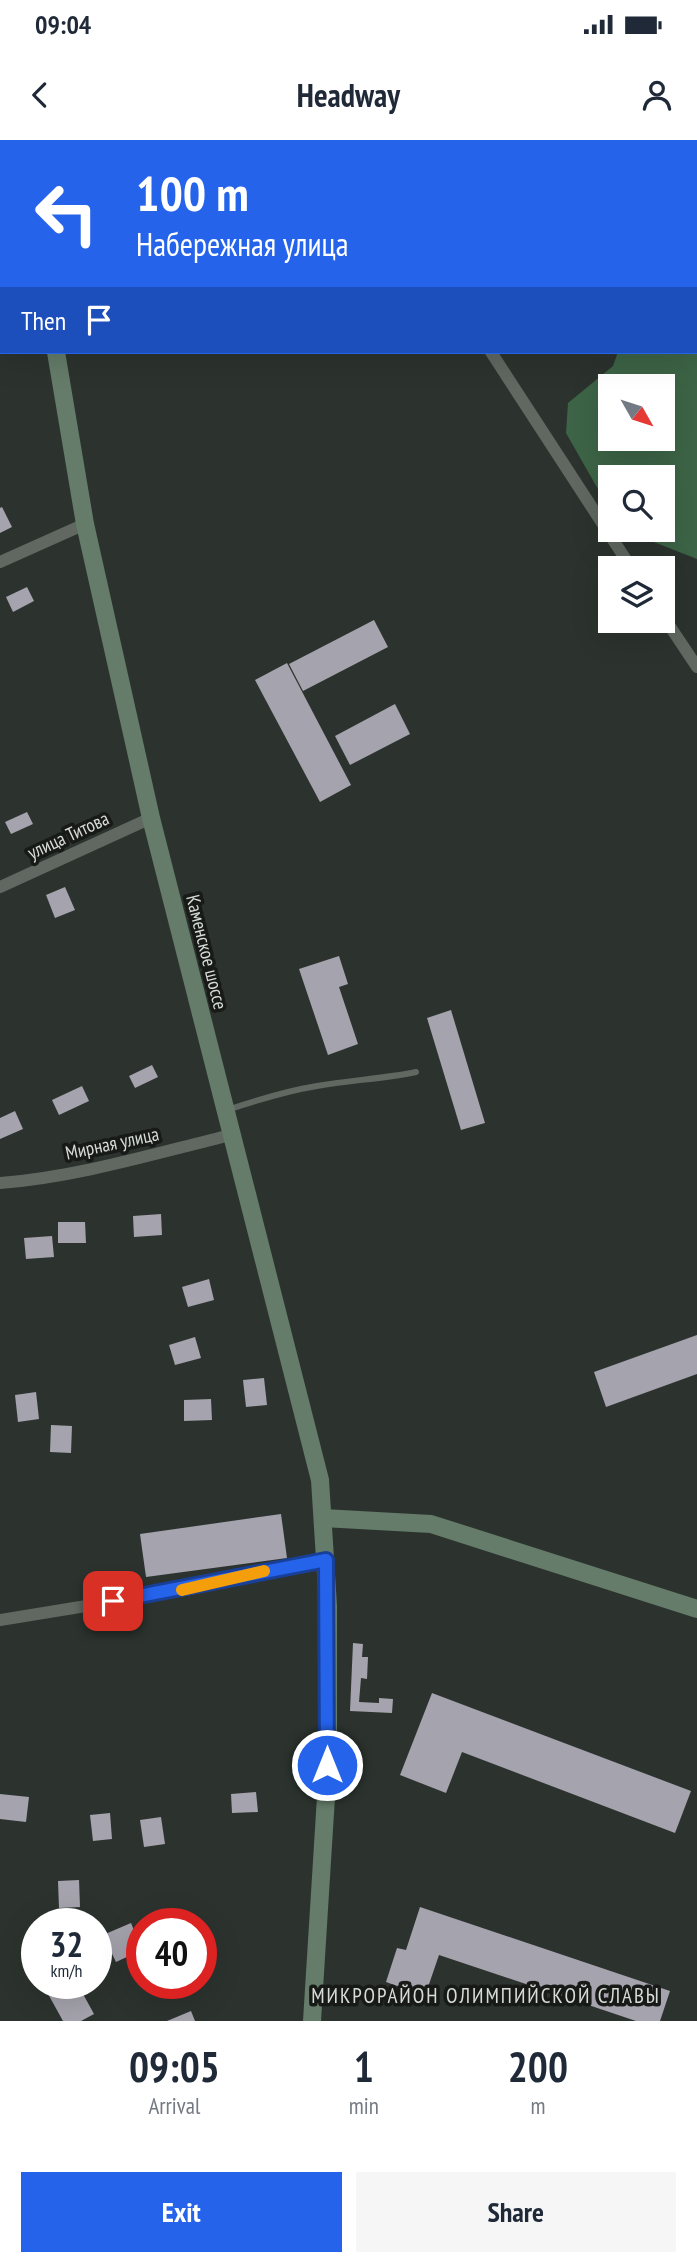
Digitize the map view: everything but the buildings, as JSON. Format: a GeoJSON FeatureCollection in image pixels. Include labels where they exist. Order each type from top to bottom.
{"type":"FeatureCollection","features":[{"type":"Feature","properties":{"kind":"street","name":"Каменское шоссе"},"geometry":{"type":"LineString","coordinates":[[56,354],[85,524],[151,818],[320,1480],[326,1560],[327,1765],[312,2021]]}},
{"type":"Feature","properties":{"kind":"street"},"geometry":{"type":"LineString","coordinates":[[492,354],[624,556]]}},
{"type":"Feature","properties":{"kind":"street"},"geometry":{"type":"LineString","coordinates":[[0,562],[85,524]]}},
{"type":"Feature","properties":{"kind":"street"},"geometry":{"type":"LineString","coordinates":[[674,633],[697,667]]}},
{"type":"Feature","properties":{"kind":"street","name":"улица Титова"},"geometry":{"type":"LineString","coordinates":[[0,887],[151,818]]}},
{"type":"Feature","properties":{"kind":"street","name":"Мирная улица"},"geometry":{"type":"LineString","coordinates":[[0,1183],[114,1163],[231,1135]]}},
{"type":"Feature","properties":{"kind":"street"},"geometry":{"type":"LineString","coordinates":[[323,1518],[431,1524],[697,1609]]}},
{"type":"Feature","properties":{"kind":"street"},"geometry":{"type":"LineString","coordinates":[[0,1620],[190,1589],[326,1560]]}},
{"type":"Feature","properties":{"kind":"lane"},"geometry":{"type":"LineString","coordinates":[[225,1111],[268,1096],[416,1072]]}},
{"type":"Feature","properties":{"kind":"green space"},"geometry":{"type":"Polygon","coordinates":[[[617,354],[697,354],[697,559],[654,542],[675,542],[675,465],[598,465],[598,489],[566,433],[568,403],[598,378],[598,452],[676,452],[676,374],[603,374],[613,366],[617,354]]]}},
{"type":"Feature","properties":{"kind":"slow traffic"},"geometry":{"type":"LineString","coordinates":[[182,1590],[264,1571]]}},
{"type":"Feature","properties":{"kind":"district","name":"МИКРОРАЙОН ОЛИМПИЙСКОЙ СЛАВЫ"},"geometry":{"type":"Point","coordinates":[486,1996]}},
{"type":"Feature","properties":{"kind":"route"},"geometry":{"type":"LineString","coordinates":[[113,1601],[190,1589],[326,1560],[327,1765]]}}]}
